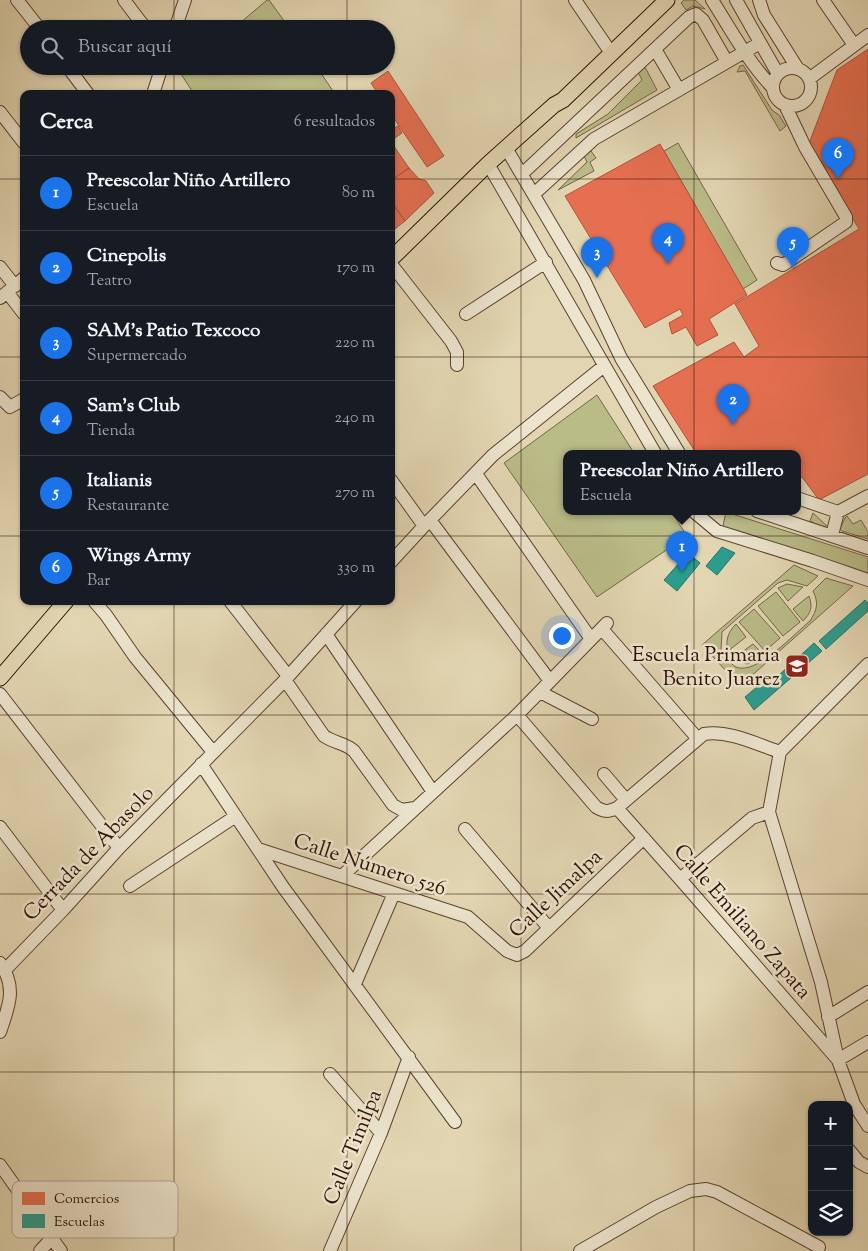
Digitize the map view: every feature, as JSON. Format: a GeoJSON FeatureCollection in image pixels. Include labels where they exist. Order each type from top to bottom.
{"type":"FeatureCollection","features":[{"type":"Feature","properties":{"kind":"main road"},"geometry":{"type":"LineString","coordinates":[[554,105],[559,95],[658,0]]}},
{"type":"Feature","properties":{"kind":"main road"},"geometry":{"type":"LineString","coordinates":[[395,255],[488,164],[554,105],[563,100],[667,0]]}},
{"type":"Feature","properties":{"kind":"main road"},"geometry":{"type":"LineString","coordinates":[[0,678],[63,605]]}},
{"type":"Feature","properties":{"kind":"street"},"geometry":{"type":"LineString","coordinates":[[17,0],[33,20]]}},
{"type":"Feature","properties":{"kind":"street"},"geometry":{"type":"LineString","coordinates":[[124,0],[139,20]]}},
{"type":"Feature","properties":{"kind":"street"},"geometry":{"type":"LineString","coordinates":[[178,20],[185,0]]}},
{"type":"Feature","properties":{"kind":"street"},"geometry":{"type":"LineString","coordinates":[[575,0],[607,48]]}},
{"type":"Feature","properties":{"kind":"street"},"geometry":{"type":"LineString","coordinates":[[712,0],[744,52],[761,76],[773,88]]}},
{"type":"Feature","properties":{"kind":"street"},"geometry":{"type":"LineString","coordinates":[[736,0],[778,74]]}},
{"type":"Feature","properties":{"kind":"street"},"geometry":{"type":"LineString","coordinates":[[760,0],[764,15],[798,69]]}},
{"type":"Feature","properties":{"kind":"street"},"geometry":{"type":"LineString","coordinates":[[825,1],[854,45]]}},
{"type":"Feature","properties":{"kind":"street"},"geometry":{"type":"LineString","coordinates":[[522,174],[689,17],[696,14],[702,20],[727,62]]}},
{"type":"Feature","properties":{"kind":"street"},"geometry":{"type":"LineString","coordinates":[[809,79],[868,35]]}},
{"type":"Feature","properties":{"kind":"street"},"geometry":{"type":"LineString","coordinates":[[534,194],[577,153],[594,140],[760,43]]}},
{"type":"Feature","properties":{"kind":"street"},"geometry":{"type":"LineString","coordinates":[[655,49],[679,90]]}},
{"type":"Feature","properties":{"kind":"street"},"geometry":{"type":"LineString","coordinates":[[798,69],[805,73],[809,79],[810,93],[806,100],[800,104],[793,106],[785,105],[774,95],[774,81],[778,74],[784,70],[798,69]]}},
{"type":"Feature","properties":{"kind":"street"},"geometry":{"type":"LineString","coordinates":[[74,75],[85,90]]}},
{"type":"Feature","properties":{"kind":"street"},"geometry":{"type":"LineString","coordinates":[[154,90],[159,75]]}},
{"type":"Feature","properties":{"kind":"street"},"geometry":{"type":"LineString","coordinates":[[777,263],[783,265],[846,222],[846,217],[805,147],[785,105]]}},
{"type":"Feature","properties":{"kind":"street"},"geometry":{"type":"LineString","coordinates":[[0,112],[20,138]]}},
{"type":"Feature","properties":{"kind":"street"},"geometry":{"type":"LineString","coordinates":[[506,148],[584,280],[622,358],[677,450]]}},
{"type":"Feature","properties":{"kind":"street"},"geometry":{"type":"LineString","coordinates":[[488,164],[653,450]]}},
{"type":"Feature","properties":{"kind":"street"},"geometry":{"type":"LineString","coordinates":[[466,314],[546,262]]}},
{"type":"Feature","properties":{"kind":"street"},"geometry":{"type":"LineString","coordinates":[[0,267],[20,306]]}},
{"type":"Feature","properties":{"kind":"street"},"geometry":{"type":"LineString","coordinates":[[395,269],[451,341],[457,352],[457,366]]}},
{"type":"Feature","properties":{"kind":"street"},"geometry":{"type":"LineString","coordinates":[[395,557],[507,443],[604,366]]}},
{"type":"Feature","properties":{"kind":"street"},"geometry":{"type":"LineString","coordinates":[[0,397],[10,407],[20,401]]}},
{"type":"Feature","properties":{"kind":"street"},"geometry":{"type":"LineString","coordinates":[[476,474],[591,639]]}},
{"type":"Feature","properties":{"kind":"street"},"geometry":{"type":"LineString","coordinates":[[395,485],[550,681]]}},
{"type":"Feature","properties":{"kind":"street"},"geometry":{"type":"LineString","coordinates":[[801,499],[838,512],[868,496]]}},
{"type":"Feature","properties":{"kind":"street"},"geometry":{"type":"LineString","coordinates":[[832,535],[838,512]]}},
{"type":"Feature","properties":{"kind":"street"},"geometry":{"type":"LineString","coordinates":[[698,515],[717,531],[813,560],[868,580]]}},
{"type":"Feature","properties":{"kind":"street"},"geometry":{"type":"LineString","coordinates":[[770,515],[868,548]]}},
{"type":"Feature","properties":{"kind":"street"},"geometry":{"type":"LineString","coordinates":[[97,605],[135,657],[213,752]]}},
{"type":"Feature","properties":{"kind":"street"},"geometry":{"type":"LineString","coordinates":[[233,605],[286,678],[324,736],[349,746],[393,805],[402,810],[415,808]]}},
{"type":"Feature","properties":{"kind":"street","name":"Cerrada de Abasolo"},"geometry":{"type":"LineString","coordinates":[[2,966],[63,910],[119,848],[286,678],[352,605]]}},
{"type":"Feature","properties":{"kind":"street"},"geometry":{"type":"LineString","coordinates":[[342,876],[517,715],[604,626],[698,739]]}},
{"type":"Feature","properties":{"kind":"street"},"geometry":{"type":"LineString","coordinates":[[326,634],[433,792]]}},
{"type":"Feature","properties":{"kind":"street"},"geometry":{"type":"LineString","coordinates":[[850,1101],[838,1060],[822,982],[769,812],[780,752],[868,664]]}},
{"type":"Feature","properties":{"kind":"street"},"geometry":{"type":"LineString","coordinates":[[540,692],[592,719]]}},
{"type":"Feature","properties":{"kind":"street"},"geometry":{"type":"LineString","coordinates":[[0,694],[119,848]]}},
{"type":"Feature","properties":{"kind":"street"},"geometry":{"type":"LineString","coordinates":[[517,715],[596,807],[602,811],[609,812],[622,804],[704,734],[716,732],[780,752]]}},
{"type":"Feature","properties":{"kind":"street"},"geometry":{"type":"LineString","coordinates":[[201,764],[283,887],[455,1122]]}},
{"type":"Feature","properties":{"kind":"street","name":"Calle Emiliano Zapata"},"geometry":{"type":"LineString","coordinates":[[604,774],[644,838],[838,1060]]}},
{"type":"Feature","properties":{"kind":"street"},"geometry":{"type":"LineString","coordinates":[[680,879],[752,818],[769,812]]}},
{"type":"Feature","properties":{"kind":"street"},"geometry":{"type":"LineString","coordinates":[[130,886],[236,816]]}},
{"type":"Feature","properties":{"kind":"street"},"geometry":{"type":"LineString","coordinates":[[0,827],[63,910]]}},
{"type":"Feature","properties":{"kind":"street"},"geometry":{"type":"LineString","coordinates":[[465,829],[549,928]]}},
{"type":"Feature","properties":{"kind":"street","name":"Calle Jimalpa"},"geometry":{"type":"LineString","coordinates":[[468,917],[507,951],[517,955],[525,952],[644,838]]}},
{"type":"Feature","properties":{"kind":"street","name":"Calle Número 526"},"geometry":{"type":"LineString","coordinates":[[258,849],[468,917]]}},
{"type":"Feature","properties":{"kind":"street"},"geometry":{"type":"LineString","coordinates":[[355,984],[394,894]]}},
{"type":"Feature","properties":{"kind":"street"},"geometry":{"type":"LineString","coordinates":[[0,1032],[12,991],[2,966]]}},
{"type":"Feature","properties":{"kind":"street"},"geometry":{"type":"LineString","coordinates":[[828,1017],[868,992]]}},
{"type":"Feature","properties":{"kind":"street"},"geometry":{"type":"LineString","coordinates":[[838,1060],[868,1042]]}},
{"type":"Feature","properties":{"kind":"street","name":"Calle Timilpa"},"geometry":{"type":"LineString","coordinates":[[330,1251],[381,1133],[409,1058]]}},
{"type":"Feature","properties":{"kind":"street"},"geometry":{"type":"LineString","coordinates":[[330,1074],[381,1133]]}},
{"type":"Feature","properties":{"kind":"street"},"geometry":{"type":"LineString","coordinates":[[853,1107],[868,1126]]}},
{"type":"Feature","properties":{"kind":"street"},"geometry":{"type":"LineString","coordinates":[[853,1155],[859,1162],[868,1167]]}},
{"type":"Feature","properties":{"kind":"street"},"geometry":{"type":"LineString","coordinates":[[0,1166],[12,1183]]}},
{"type":"Feature","properties":{"kind":"street"},"geometry":{"type":"LineString","coordinates":[[580,1251],[656,1207],[690,1191],[706,1189],[717,1192],[819,1247]]}},
{"type":"Feature","properties":{"kind":"street"},"geometry":{"type":"LineString","coordinates":[[40,1251],[52,1239],[61,1251]]}},
{"type":"Feature","properties":{"kind":"green space"},"geometry":{"type":"Polygon","coordinates":[[[269,0],[283,20],[244,20],[269,0]]]}},
{"type":"Feature","properties":{"kind":"green space"},"geometry":{"type":"Polygon","coordinates":[[[684,0],[695,0],[705,9],[693,6],[686,10],[681,3],[684,0]]]}},
{"type":"Feature","properties":{"kind":"green space"},"geometry":{"type":"Polygon","coordinates":[[[743,65],[772,110],[779,115],[786,126],[780,131],[745,71],[737,72],[740,66],[743,65]]]}},
{"type":"Feature","properties":{"kind":"green space"},"geometry":{"type":"Polygon","coordinates":[[[645,67],[657,90],[576,138],[576,134],[608,114],[642,80],[638,72],[645,67]]]}},
{"type":"Feature","properties":{"kind":"green space"},"geometry":{"type":"Polygon","coordinates":[[[182,75],[322,75],[332,90],[191,90],[182,75]]]}},
{"type":"Feature","properties":{"kind":"green space"},"geometry":{"type":"Polygon","coordinates":[[[678,143],[757,280],[743,289],[664,151],[678,143]]]}},
{"type":"Feature","properties":{"kind":"green space"},"geometry":{"type":"Polygon","coordinates":[[[591,151],[596,158],[590,162],[594,171],[558,190],[587,162],[584,156],[591,151]]]}},
{"type":"Feature","properties":{"kind":"green space"},"geometry":{"type":"Polygon","coordinates":[[[597,395],[632,450],[563,450],[563,515],[674,515],[687,536],[597,597],[504,463],[597,395]]]}},
{"type":"Feature","properties":{"kind":"green space"},"geometry":{"type":"Polygon","coordinates":[[[813,513],[828,529],[811,528],[814,523],[810,521],[813,513]]]}},
{"type":"Feature","properties":{"kind":"green space"},"geometry":{"type":"Polygon","coordinates":[[[725,515],[735,515],[868,557],[868,578],[722,530],[725,515]]]}},
{"type":"Feature","properties":{"kind":"green space"},"geometry":{"type":"Polygon","coordinates":[[[847,516],[853,524],[861,520],[868,532],[868,539],[840,529],[847,516]]]}},
{"type":"Feature","properties":{"kind":"green space"},"geometry":{"type":"Polygon","coordinates":[[[794,565],[818,576],[807,586],[787,580],[778,583],[722,632],[721,649],[734,666],[744,668],[764,660],[810,621],[816,606],[813,591],[826,578],[853,586],[740,686],[702,645],[794,565]]]}},
{"type":"Feature","properties":{"kind":"green space"},"geometry":{"type":"Polygon","coordinates":[[[787,584],[803,587],[788,601],[778,588],[787,584]]]}},
{"type":"Feature","properties":{"kind":"green space"},"geometry":{"type":"Polygon","coordinates":[[[776,592],[800,622],[783,636],[758,606],[776,592]]]}},
{"type":"Feature","properties":{"kind":"green space"},"geometry":{"type":"Polygon","coordinates":[[[809,596],[810,610],[803,621],[793,609],[809,596]]]}},
{"type":"Feature","properties":{"kind":"green space"},"geometry":{"type":"Polygon","coordinates":[[[754,609],[780,638],[765,651],[739,622],[754,609]]]}},
{"type":"Feature","properties":{"kind":"green space"},"geometry":{"type":"Polygon","coordinates":[[[736,624],[746,637],[728,651],[728,637],[736,624]]]}},
{"type":"Feature","properties":{"kind":"green space"},"geometry":{"type":"Polygon","coordinates":[[[753,644],[763,654],[756,660],[747,664],[734,658],[753,644]]]}},
{"type":"Feature","properties":{"kind":"building: Comercios"},"geometry":{"type":"Polygon","coordinates":[[[868,49],[868,474],[819,500],[801,477],[801,450],[694,450],[653,386],[734,342],[744,357],[759,346],[735,304],[859,229],[808,146],[837,70],[868,49]]]}},
{"type":"Feature","properties":{"kind":"building: Comercios"},"geometry":{"type":"Polygon","coordinates":[[[382,75],[391,75],[444,156],[427,167],[395,120],[395,90],[375,90],[371,83],[382,75]]]}},
{"type":"Feature","properties":{"kind":"building: Comercios"},"geometry":{"type":"Polygon","coordinates":[[[398,126],[402,133],[395,138],[395,128],[398,126]]]}},
{"type":"Feature","properties":{"kind":"building: Comercios"},"geometry":{"type":"Polygon","coordinates":[[[660,144],[747,295],[709,319],[718,335],[697,346],[686,327],[672,334],[669,323],[683,315],[680,309],[645,328],[565,196],[660,144]]]}},
{"type":"Feature","properties":{"kind":"building: Comercios"},"geometry":{"type":"Polygon","coordinates":[[[395,148],[409,168],[395,178],[395,148]]]}},
{"type":"Feature","properties":{"kind":"building: Comercios"},"geometry":{"type":"Polygon","coordinates":[[[409,168],[419,179],[426,181],[434,193],[405,221],[395,207],[395,178],[409,168]]]}},
{"type":"Feature","properties":{"kind":"building: Comercios"},"geometry":{"type":"Polygon","coordinates":[[[395,207],[405,221],[395,229],[395,207]]]}},
{"type":"Feature","properties":{"kind":"building: Escuelas"},"geometry":{"type":"Polygon","coordinates":[[[722,547],[735,553],[717,575],[706,566],[722,547]]]}},
{"type":"Feature","properties":{"kind":"building: Escuelas"},"geometry":{"type":"Polygon","coordinates":[[[688,553],[700,563],[677,591],[664,580],[688,553]]]}},
{"type":"Feature","properties":{"kind":"building: Escuelas","name":"Escuela Primaria Benito Juarez"},"geometry":{"type":"Polygon","coordinates":[[[865,600],[868,603],[868,611],[826,649],[819,641],[865,600]]]}},
{"type":"Feature","properties":{"kind":"building: Escuelas","name":"Escuela Primaria Benito Juarez"},"geometry":{"type":"Polygon","coordinates":[[[814,643],[822,651],[754,710],[745,697],[763,682],[767,686],[814,643]]]}},
{"type":"Feature","properties":{"kind":"place","name":"Wings Army"},"geometry":{"type":"Point","coordinates":[838,179]}},
{"type":"Feature","properties":{"kind":"place","name":"Sam's Club"},"geometry":{"type":"Point","coordinates":[668,264]}},
{"type":"Feature","properties":{"kind":"place","name":"Italianis"},"geometry":{"type":"Point","coordinates":[793,268]}},
{"type":"Feature","properties":{"kind":"place","name":"SAM's Patio Texcoco"},"geometry":{"type":"Point","coordinates":[597,278]}},
{"type":"Feature","properties":{"kind":"place","name":"Cinepolis"},"geometry":{"type":"Point","coordinates":[733,425]}},
{"type":"Feature","properties":{"kind":"place","name":"Preescolar Niño Artillero"},"geometry":{"type":"Point","coordinates":[682,572]}},
{"type":"Feature","properties":{"kind":"place","name":"Escuela Primaria Benito Juarez"},"geometry":{"type":"Point","coordinates":[797,666]}}]}
